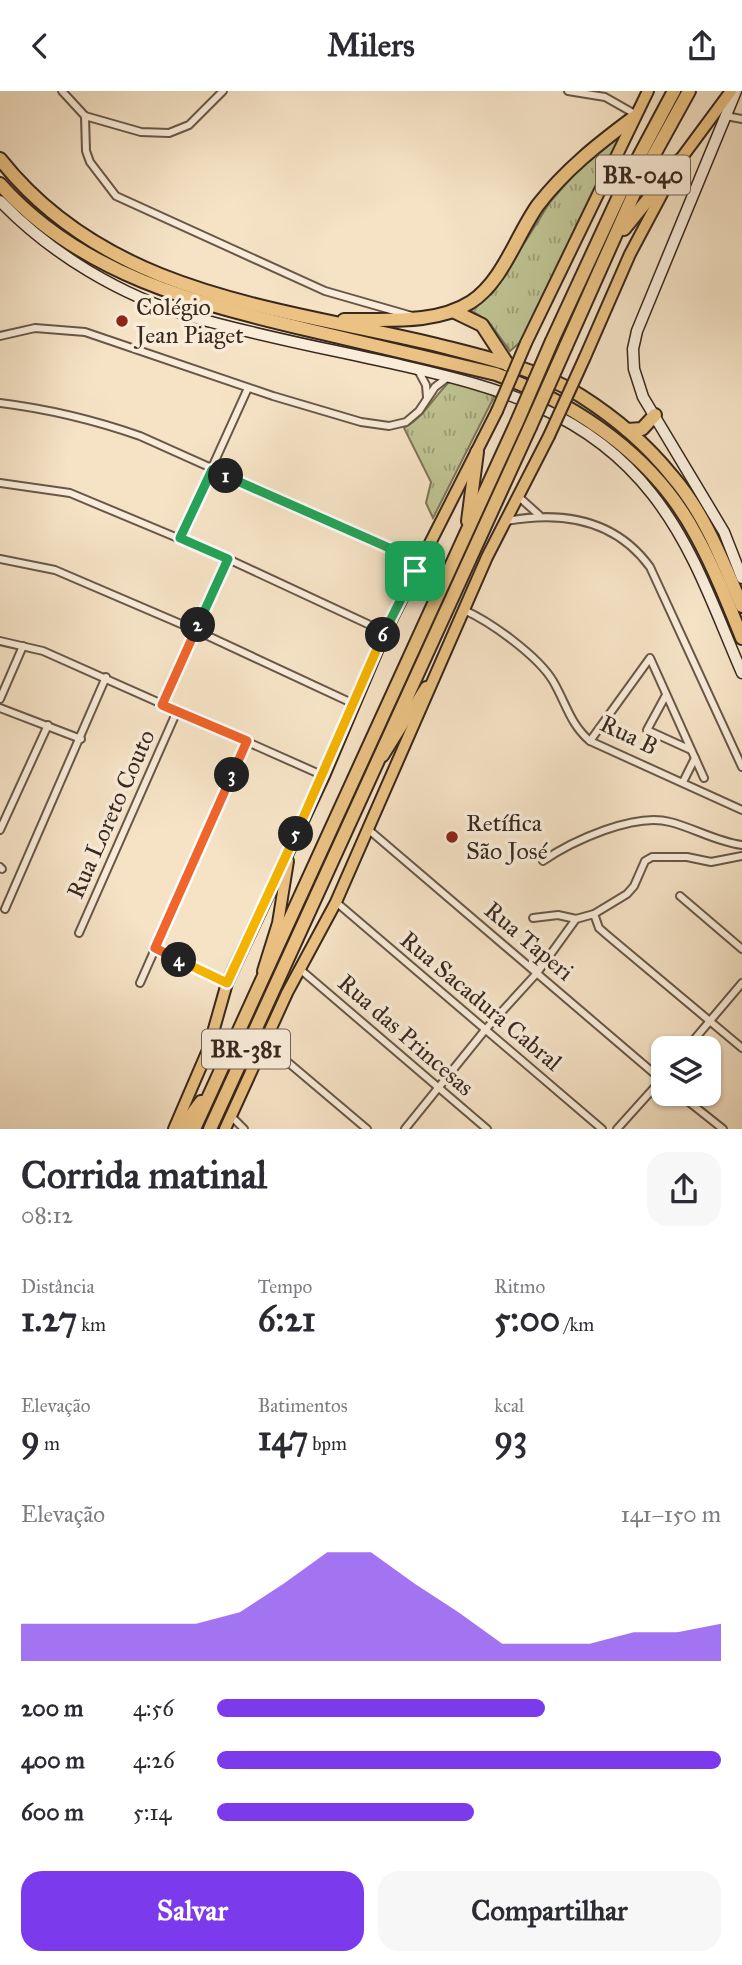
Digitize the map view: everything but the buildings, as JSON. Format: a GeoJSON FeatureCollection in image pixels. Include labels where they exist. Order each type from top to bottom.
{"type":"FeatureCollection","features":[{"type":"Feature","properties":{"kind":"highway","name":"BR-040"},"geometry":{"type":"LineString","coordinates":[[282,970],[364,767],[552,341],[626,181],[674,91]]}},
{"type":"Feature","properties":{"kind":"highway","name":"BR-040"},"geometry":{"type":"LineString","coordinates":[[194,1129],[364,767],[530,427],[640,180],[689,91]]}},
{"type":"Feature","properties":{"kind":"highway"},"geometry":{"type":"LineString","coordinates":[[325,321],[420,318],[453,311],[470,303],[489,285],[526,222],[562,178],[589,151],[634,116]]}},
{"type":"Feature","properties":{"kind":"highway"},"geometry":{"type":"LineString","coordinates":[[603,262],[629,222],[680,160]]}},
{"type":"Feature","properties":{"kind":"highway"},"geometry":{"type":"LineString","coordinates":[[3,163],[28,192],[80,236],[133,265],[196,290],[461,351],[544,378],[580,395],[627,430],[672,475],[707,525],[742,605]]}},
{"type":"Feature","properties":{"kind":"highway"},"geometry":{"type":"LineString","coordinates":[[0,184],[74,246],[128,277],[198,303],[496,375],[539,390],[575,409],[619,442],[661,484],[696,533],[742,638]]}},
{"type":"Feature","properties":{"kind":"highway"},"geometry":{"type":"LineString","coordinates":[[453,311],[482,325],[508,366]]}},
{"type":"Feature","properties":{"kind":"highway"},"geometry":{"type":"LineString","coordinates":[[627,430],[642,429],[655,415]]}},
{"type":"Feature","properties":{"kind":"highway"},"geometry":{"type":"LineString","coordinates":[[466,537],[477,452]]}},
{"type":"Feature","properties":{"kind":"highway","name":"BR-381"},"geometry":{"type":"LineString","coordinates":[[210,1129],[282,970]]}},
{"type":"Feature","properties":{"kind":"highway"},"geometry":{"type":"LineString","coordinates":[[181,1129],[216,1082]]}},
{"type":"Feature","properties":{"kind":"main road"},"geometry":{"type":"LineString","coordinates":[[174,1129],[208,1050],[227,983],[324,776],[385,632],[497,411],[526,343],[648,91]]}},
{"type":"Feature","properties":{"kind":"main road"},"geometry":{"type":"LineString","coordinates":[[225,1129],[264,1042],[336,902],[464,610],[549,436],[630,254],[680,160],[731,91]]}},
{"type":"Feature","properties":{"kind":"main road"},"geometry":{"type":"LineString","coordinates":[[736,91],[637,331],[634,369],[643,397],[724,532],[742,578]]}},
{"type":"Feature","properties":{"kind":"main road"},"geometry":{"type":"LineString","coordinates":[[0,152],[3,163]]}},
{"type":"Feature","properties":{"kind":"main road"},"geometry":{"type":"LineString","coordinates":[[0,201],[66,258],[147,299],[191,317],[450,376],[533,403],[571,422],[610,452],[651,493],[685,541],[742,673]]}},
{"type":"Feature","properties":{"kind":"main road"},"geometry":{"type":"LineString","coordinates":[[364,767],[390,748],[415,702],[435,674]]}},
{"type":"Feature","properties":{"kind":"main road"},"geometry":{"type":"LineString","coordinates":[[261,985],[265,956],[278,923],[292,844]]}},
{"type":"Feature","properties":{"kind":"street"},"geometry":{"type":"LineString","coordinates":[[62,91],[85,115],[141,132],[169,134],[189,125],[223,91]]}},
{"type":"Feature","properties":{"kind":"street"},"geometry":{"type":"LineString","coordinates":[[568,91],[605,94],[634,116]]}},
{"type":"Feature","properties":{"kind":"street"},"geometry":{"type":"LineString","coordinates":[[85,115],[86,151],[90,162],[116,196],[325,291],[420,318]]}},
{"type":"Feature","properties":{"kind":"street"},"geometry":{"type":"LineString","coordinates":[[726,116],[742,119]]}},
{"type":"Feature","properties":{"kind":"street"},"geometry":{"type":"LineString","coordinates":[[0,337],[35,328],[85,332],[248,388],[361,422],[389,426],[406,422],[419,411],[440,381],[450,376]]}},
{"type":"Feature","properties":{"kind":"street"},"geometry":{"type":"LineString","coordinates":[[414,369],[423,375],[427,399]]}},
{"type":"Feature","properties":{"kind":"street"},"geometry":{"type":"LineString","coordinates":[[180,538],[248,388]]}},
{"type":"Feature","properties":{"kind":"street"},"geometry":{"type":"LineString","coordinates":[[0,404],[46,409],[96,421],[140,436],[412,558],[415,571]]}},
{"type":"Feature","properties":{"kind":"street"},"geometry":{"type":"LineString","coordinates":[[0,483],[70,493],[228,559],[385,632]]}},
{"type":"Feature","properties":{"kind":"street"},"geometry":{"type":"LineString","coordinates":[[519,497],[540,515]]}},
{"type":"Feature","properties":{"kind":"street"},"geometry":{"type":"LineString","coordinates":[[506,521],[540,515],[591,523],[626,540],[642,555],[650,567],[742,767]]}},
{"type":"Feature","properties":{"kind":"street"},"geometry":{"type":"LineString","coordinates":[[0,559],[55,571],[354,704]]}},
{"type":"Feature","properties":{"kind":"street"},"geometry":{"type":"LineString","coordinates":[[162,705],[228,559]]}},
{"type":"Feature","properties":{"kind":"street","name":"Rua B"},"geometry":{"type":"LineString","coordinates":[[464,610],[484,619],[541,666],[552,680],[575,728],[590,741],[742,810]]}},
{"type":"Feature","properties":{"kind":"street"},"geometry":{"type":"LineString","coordinates":[[0,641],[23,646],[106,677],[162,705],[324,776]]}},
{"type":"Feature","properties":{"kind":"street"},"geometry":{"type":"LineString","coordinates":[[0,699],[23,646]]}},
{"type":"Feature","properties":{"kind":"street"},"geometry":{"type":"LineString","coordinates":[[590,741],[650,658],[704,778]]}},
{"type":"Feature","properties":{"kind":"street"},"geometry":{"type":"LineString","coordinates":[[5,909],[106,677]]}},
{"type":"Feature","properties":{"kind":"street"},"geometry":{"type":"LineString","coordinates":[[666,695],[647,730],[691,750]]}},
{"type":"Feature","properties":{"kind":"street"},"geometry":{"type":"LineString","coordinates":[[0,708],[80,739]]}},
{"type":"Feature","properties":{"kind":"street","name":"Rua Loreto Couto"},"geometry":{"type":"LineString","coordinates":[[79,933],[177,711]]}},
{"type":"Feature","properties":{"kind":"street"},"geometry":{"type":"LineString","coordinates":[[0,830],[47,725]]}},
{"type":"Feature","properties":{"kind":"street"},"geometry":{"type":"LineString","coordinates":[[140,983],[247,741]]}},
{"type":"Feature","properties":{"kind":"street"},"geometry":{"type":"LineString","coordinates":[[683,782],[695,758]]}},
{"type":"Feature","properties":{"kind":"street"},"geometry":{"type":"LineString","coordinates":[[543,861],[560,850],[626,823],[666,821],[742,845]]}},
{"type":"Feature","properties":{"kind":"street","name":"Rua Taperi"},"geometry":{"type":"LineString","coordinates":[[369,830],[651,1070]]}},
{"type":"Feature","properties":{"kind":"street"},"geometry":{"type":"LineString","coordinates":[[533,918],[558,915],[576,919],[594,914],[627,894],[634,886],[645,861],[652,857],[687,857],[711,862],[742,856]]}},
{"type":"Feature","properties":{"kind":"street"},"geometry":{"type":"LineString","coordinates":[[680,896],[742,949]]}},
{"type":"Feature","properties":{"kind":"street","name":"Rua Sacadura Cabral"},"geometry":{"type":"LineString","coordinates":[[336,902],[602,1129]]}},
{"type":"Feature","properties":{"kind":"street"},"geometry":{"type":"LineString","coordinates":[[594,914],[599,928],[742,1048]]}},
{"type":"Feature","properties":{"kind":"street"},"geometry":{"type":"LineString","coordinates":[[405,1129],[485,1030],[537,973],[576,919]]}},
{"type":"Feature","properties":{"kind":"street"},"geometry":{"type":"LineString","coordinates":[[155,948],[227,983]]}},
{"type":"Feature","properties":{"kind":"street","name":"Rua das Princesas"},"geometry":{"type":"LineString","coordinates":[[301,969],[487,1129]]}},
{"type":"Feature","properties":{"kind":"street"},"geometry":{"type":"LineString","coordinates":[[697,1036],[742,983]]}},
{"type":"Feature","properties":{"kind":"street"},"geometry":{"type":"LineString","coordinates":[[264,1042],[367,1129]]}},
{"type":"Feature","properties":{"kind":"street"},"geometry":{"type":"LineString","coordinates":[[617,1129],[651,1091]]}},
{"type":"Feature","properties":{"kind":"street"},"geometry":{"type":"LineString","coordinates":[[694,1106],[723,1129]]}},
{"type":"Feature","properties":{"kind":"street"},"geometry":{"type":"LineString","coordinates":[[231,1116],[244,1129]]}},
{"type":"Feature","properties":{"kind":"green space"},"geometry":{"type":"Polygon","coordinates":[[[625,126],[531,333],[510,351],[488,321],[464,306],[493,293],[550,202],[592,154],[625,126]]]}},
{"type":"Feature","properties":{"kind":"green space"},"geometry":{"type":"Polygon","coordinates":[[[450,381],[495,395],[433,518],[426,503],[431,482],[404,428],[423,412],[450,381]]]}},
{"type":"Feature","properties":{"kind":"place","name":"Colégio Jean Piaget"},"geometry":{"type":"Point","coordinates":[122,321]}},
{"type":"Feature","properties":{"kind":"place","name":"Retífica São José"},"geometry":{"type":"Point","coordinates":[452,837]}},
{"type":"Feature","properties":{"kind":"route"},"geometry":{"type":"LineString","coordinates":[[212,470],[412,558],[415,561],[415,571],[385,632],[324,776],[227,983],[155,948],[247,741],[162,705],[228,559],[180,538],[212,470]]}}]}
